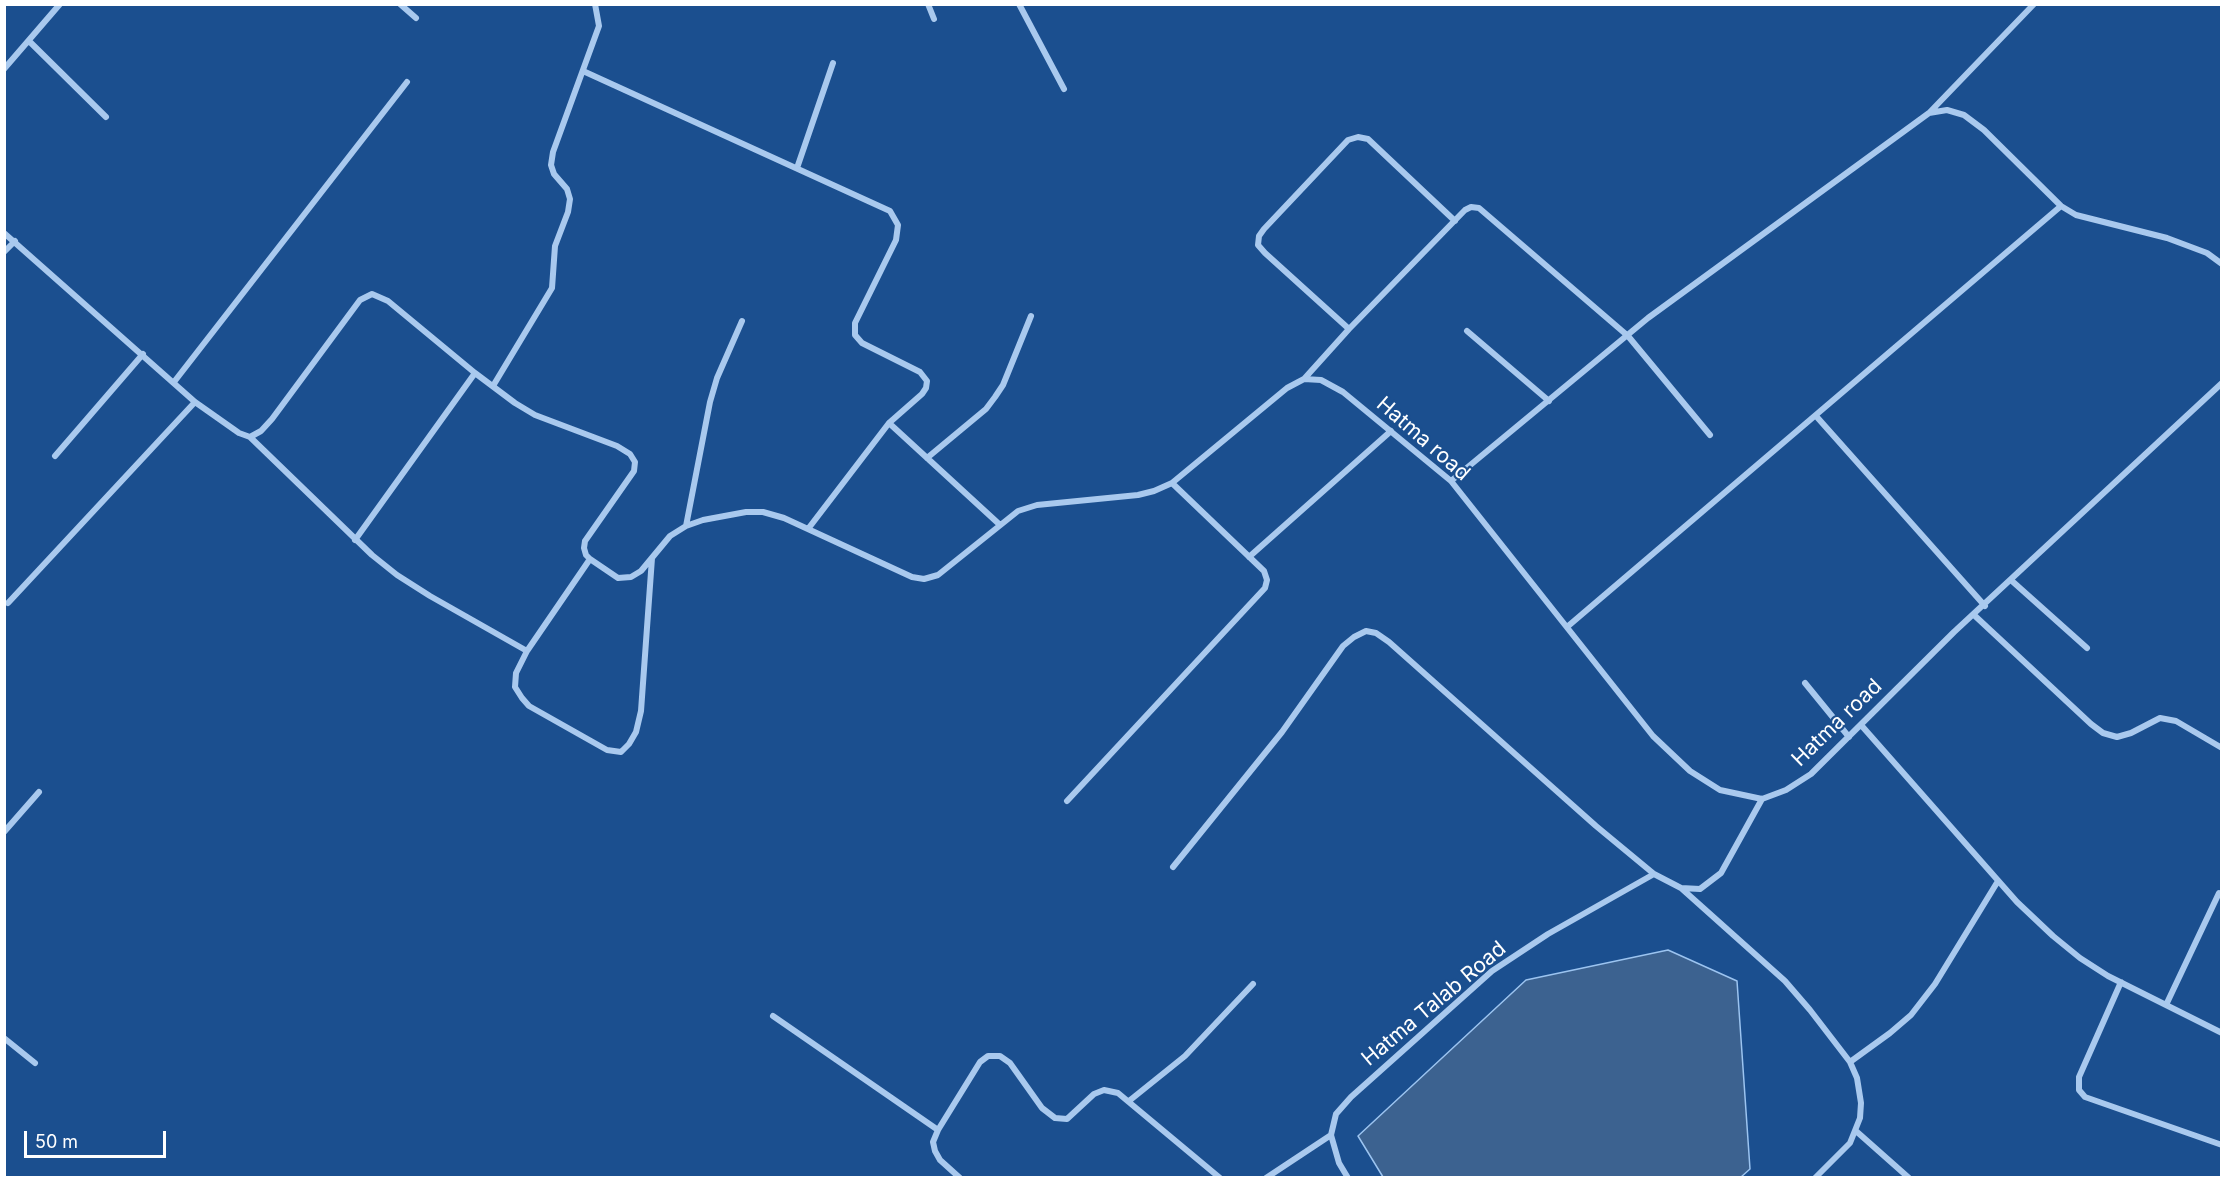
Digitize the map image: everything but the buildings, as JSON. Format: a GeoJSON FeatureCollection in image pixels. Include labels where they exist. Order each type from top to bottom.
{"type":"FeatureCollection","features":[{"type":"Feature","properties":{"kind":"street"},"geometry":{"type":"LineString","coordinates":[[4,69],[60,4]]}},
{"type":"Feature","properties":{"kind":"street"},"geometry":{"type":"LineString","coordinates":[[400,4],[416,18]]}},
{"type":"Feature","properties":{"kind":"street"},"geometry":{"type":"LineString","coordinates":[[493,386],[552,288],[555,246],[568,212],[570,200],[567,189],[554,174],[550,165],[599,26],[595,4]]}},
{"type":"Feature","properties":{"kind":"street"},"geometry":{"type":"LineString","coordinates":[[928,4],[934,19]]}},
{"type":"Feature","properties":{"kind":"street"},"geometry":{"type":"LineString","coordinates":[[1019,4],[1064,89]]}},
{"type":"Feature","properties":{"kind":"street"},"geometry":{"type":"LineString","coordinates":[[1451,481],[1648,318],[1929,113],[2034,4]]}},
{"type":"Feature","properties":{"kind":"street"},"geometry":{"type":"LineString","coordinates":[[29,41],[106,117]]}},
{"type":"Feature","properties":{"kind":"street"},"geometry":{"type":"LineString","coordinates":[[797,168],[833,63]]}},
{"type":"Feature","properties":{"kind":"street"},"geometry":{"type":"LineString","coordinates":[[583,71],[890,211],[898,225],[896,240],[855,323],[855,335],[862,343],[920,372],[927,381],[926,388],[889,423],[808,529]]}},
{"type":"Feature","properties":{"kind":"street"},"geometry":{"type":"LineString","coordinates":[[174,382],[407,82]]}},
{"type":"Feature","properties":{"kind":"street"},"geometry":{"type":"LineString","coordinates":[[1929,113],[1947,110],[1964,115],[1984,130],[2061,206],[2076,215],[2192,246],[2222,264]]}},
{"type":"Feature","properties":{"kind":"street"},"geometry":{"type":"LineString","coordinates":[[1349,328],[1264,253],[1258,245],[1259,236],[1264,229],[1348,140],[1358,137],[1368,140],[1455,221]]}},
{"type":"Feature","properties":{"kind":"street"},"geometry":{"type":"LineString","coordinates":[[1568,627],[2061,206]]}},
{"type":"Feature","properties":{"kind":"street"},"geometry":{"type":"LineString","coordinates":[[250,436],[261,431],[272,419],[360,300],[372,294],[388,301],[515,404],[535,415],[617,446],[630,454],[635,462],[634,471],[585,541],[584,549],[590,559],[618,578],[631,577],[641,571],[670,536],[686,526],[703,520],[746,512],[763,512],[784,518],[912,577],[924,579],[938,575],[949,568],[999,524],[1018,511],[1037,505],[1138,495],[1172,483],[1287,388],[1304,379],[1349,328],[1471,207],[1479,208],[1628,336],[1710,435]]}},
{"type":"Feature","properties":{"kind":"street"},"geometry":{"type":"LineString","coordinates":[[4,232],[195,402],[239,433],[250,436],[355,540],[397,575],[527,651]]}},
{"type":"Feature","properties":{"kind":"street"},"geometry":{"type":"LineString","coordinates":[[4,252],[15,241]]}},
{"type":"Feature","properties":{"kind":"street"},"geometry":{"type":"LineString","coordinates":[[927,458],[986,409],[995,398],[1003,385],[1031,316]]}},
{"type":"Feature","properties":{"kind":"street"},"geometry":{"type":"LineString","coordinates":[[686,526],[710,402],[717,378],[742,321]]}},
{"type":"Feature","properties":{"kind":"street"},"geometry":{"type":"LineString","coordinates":[[1467,331],[1549,401]]}},
{"type":"Feature","properties":{"kind":"street"},"geometry":{"type":"LineString","coordinates":[[55,456],[143,354]]}},
{"type":"Feature","properties":{"kind":"street"},"geometry":{"type":"LineString","coordinates":[[355,540],[475,373]]}},
{"type":"Feature","properties":{"kind":"street","name":"Hatma road"},"geometry":{"type":"LineString","coordinates":[[1304,379],[1321,380],[1343,392],[1451,481],[1653,736],[1690,771],[1720,790],[1762,798],[1786,790],[1811,774],[1954,632],[1985,606],[2222,384]]}},
{"type":"Feature","properties":{"kind":"street"},"geometry":{"type":"LineString","coordinates":[[8,603],[195,402]]}},
{"type":"Feature","properties":{"kind":"street"},"geometry":{"type":"LineString","coordinates":[[1816,416],[1985,606]]}},
{"type":"Feature","properties":{"kind":"street"},"geometry":{"type":"LineString","coordinates":[[889,423],[999,524]]}},
{"type":"Feature","properties":{"kind":"street"},"geometry":{"type":"LineString","coordinates":[[1249,557],[1391,431]]}},
{"type":"Feature","properties":{"kind":"street"},"geometry":{"type":"LineString","coordinates":[[1067,801],[1265,588],[1267,580],[1264,571],[1172,483]]}},
{"type":"Feature","properties":{"kind":"street"},"geometry":{"type":"LineString","coordinates":[[590,559],[527,651],[516,673],[515,687],[529,706],[607,750],[621,752],[636,732],[641,711],[652,557]]}},
{"type":"Feature","properties":{"kind":"street"},"geometry":{"type":"LineString","coordinates":[[2012,580],[2087,648]]}},
{"type":"Feature","properties":{"kind":"street"},"geometry":{"type":"LineString","coordinates":[[1974,615],[2103,734],[2117,737],[2131,733],[2160,718],[2182,724],[2222,748]]}},
{"type":"Feature","properties":{"kind":"street"},"geometry":{"type":"LineString","coordinates":[[1173,867],[1282,732],[1343,646],[1366,631],[1376,633],[1389,642],[1596,826],[1654,874],[1681,888],[1785,981],[1810,1010],[1850,1062],[1857,1078],[1861,1103],[1860,1118],[1850,1143],[1815,1178]]}},
{"type":"Feature","properties":{"kind":"street"},"geometry":{"type":"LineString","coordinates":[[1805,683],[1849,736]]}},
{"type":"Feature","properties":{"kind":"street"},"geometry":{"type":"LineString","coordinates":[[1861,725],[2017,902],[2053,936],[2080,958],[2121,982],[2222,1033]]}},
{"type":"Feature","properties":{"kind":"street"},"geometry":{"type":"LineString","coordinates":[[4,832],[39,792]]}},
{"type":"Feature","properties":{"kind":"street"},"geometry":{"type":"LineString","coordinates":[[1681,888],[1700,889],[1721,873],[1762,798]]}},
{"type":"Feature","properties":{"kind":"street","name":"Hatma Talab Road"},"geometry":{"type":"LineString","coordinates":[[1331,1136],[1336,1114],[1352,1097],[1492,971],[1548,933],[1654,874]]}},
{"type":"Feature","properties":{"kind":"street"},"geometry":{"type":"LineString","coordinates":[[1850,1062],[1911,1015],[1935,984],[1998,880]]}},
{"type":"Feature","properties":{"kind":"street"},"geometry":{"type":"LineString","coordinates":[[2166,1005],[2219,893]]}},
{"type":"Feature","properties":{"kind":"street"},"geometry":{"type":"LineString","coordinates":[[2121,982],[2079,1077],[2079,1090],[2085,1097],[2222,1145]]}},
{"type":"Feature","properties":{"kind":"street"},"geometry":{"type":"LineString","coordinates":[[1130,1101],[1185,1056],[1253,984]]}},
{"type":"Feature","properties":{"kind":"street"},"geometry":{"type":"LineString","coordinates":[[773,1016],[938,1130]]}},
{"type":"Feature","properties":{"kind":"street"},"geometry":{"type":"LineString","coordinates":[[4,1038],[35,1063]]}},
{"type":"Feature","properties":{"kind":"street"},"geometry":{"type":"LineString","coordinates":[[960,1178],[940,1160],[933,1142],[980,1062],[988,1056],[1000,1056],[1010,1063],[1042,1108],[1055,1118],[1066,1119],[1094,1094],[1104,1090],[1118,1093],[1220,1178]]}},
{"type":"Feature","properties":{"kind":"street"},"geometry":{"type":"LineString","coordinates":[[1856,1131],[1909,1178]]}},
{"type":"Feature","properties":{"kind":"street"},"geometry":{"type":"LineString","coordinates":[[1266,1178],[1331,1136],[1339,1163],[1348,1178]]}},
{"type":"Feature","properties":{"kind":"water"},"geometry":{"type":"Polygon","coordinates":[[[1668,950],[1737,981],[1750,1169],[1741,1177],[1383,1177],[1358,1136],[1526,980],[1668,950]]]}}]}
